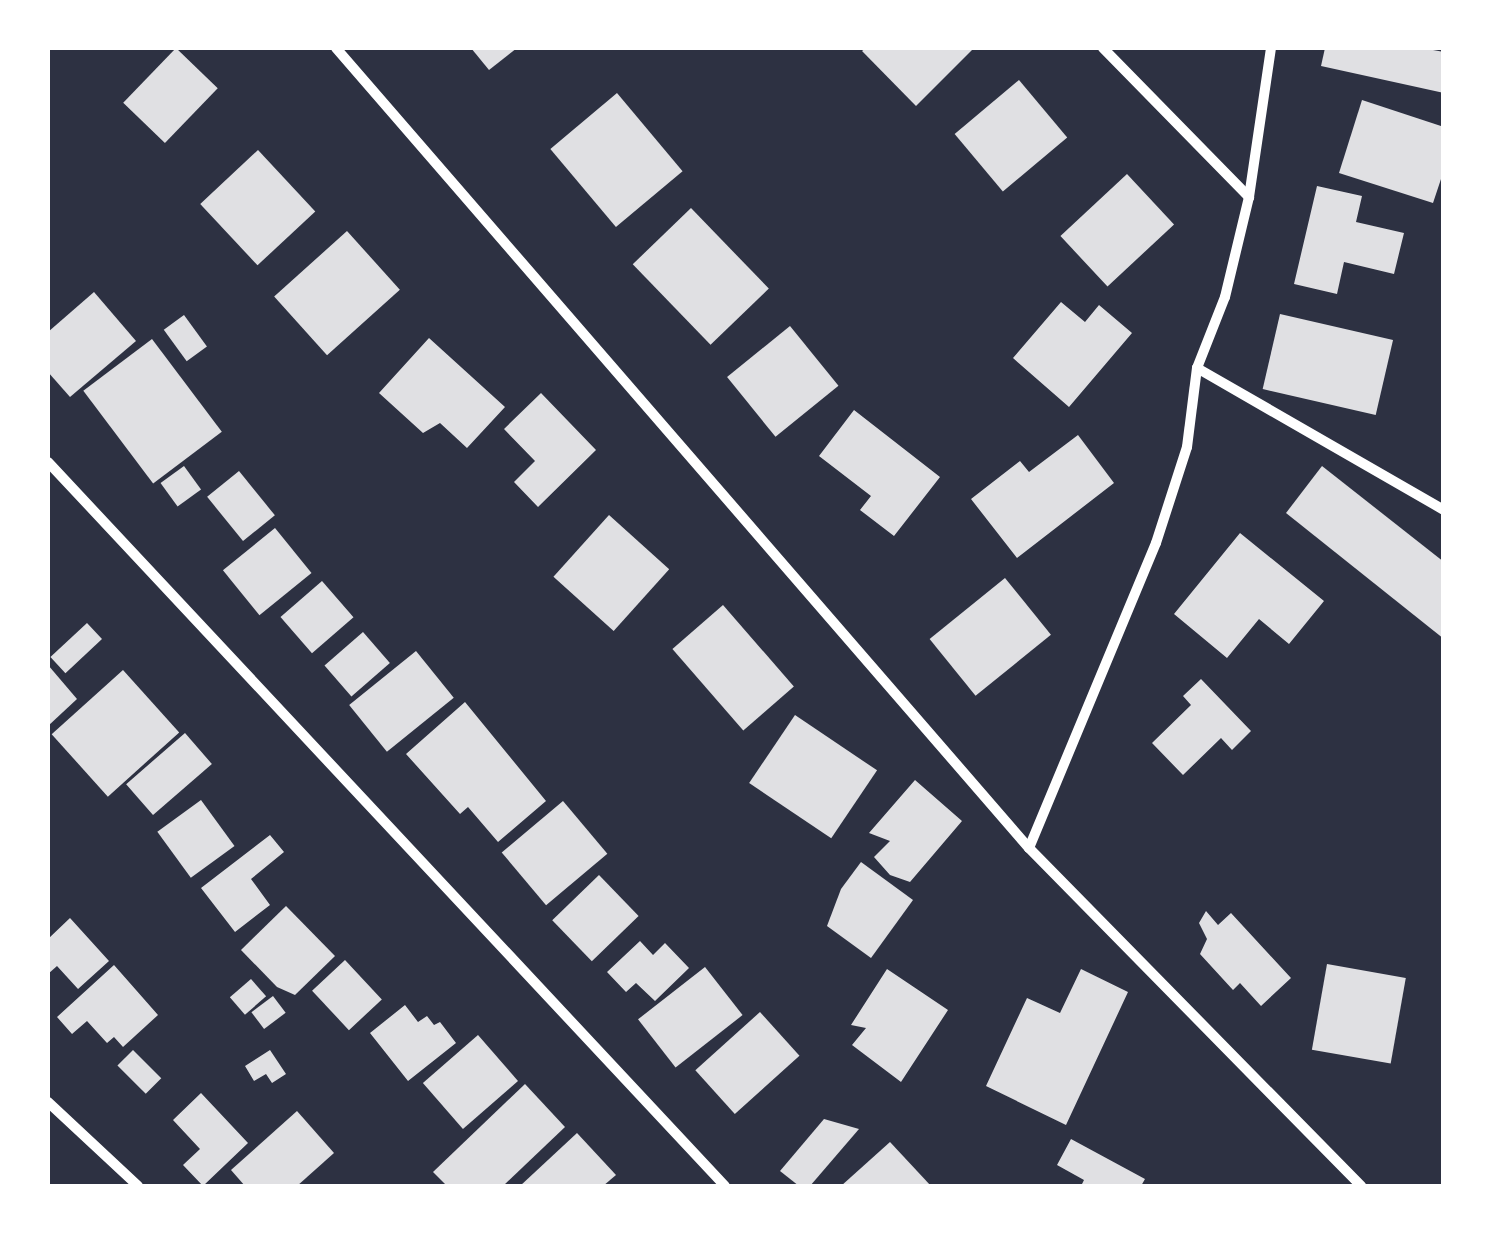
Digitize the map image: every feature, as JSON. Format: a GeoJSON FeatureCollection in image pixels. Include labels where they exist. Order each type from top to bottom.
{"type":"FeatureCollection","features":[{"type":"Feature","properties":{"kind":"street"},"geometry":{"type":"LineString","coordinates":[[336,48],[1029,848],[1361,1186]]}},
{"type":"Feature","properties":{"kind":"street"},"geometry":{"type":"LineString","coordinates":[[1103,48],[1248,197]]}},
{"type":"Feature","properties":{"kind":"street"},"geometry":{"type":"LineString","coordinates":[[1029,848],[1156,543],[1187,446],[1198,368],[1225,296],[1248,197],[1271,48]]}},
{"type":"Feature","properties":{"kind":"street"},"geometry":{"type":"LineString","coordinates":[[1198,368],[1444,510]]}},
{"type":"Feature","properties":{"kind":"street"},"geometry":{"type":"LineString","coordinates":[[48,462],[725,1186]]}},
{"type":"Feature","properties":{"kind":"street"},"geometry":{"type":"LineString","coordinates":[[48,1102],[138,1186]]}},
{"type":"Feature","properties":{"kind":"building"},"geometry":{"type":"Polygon","coordinates":[[[176,48],[218,88],[165,143],[123,103],[176,48]]]}},
{"type":"Feature","properties":{"kind":"building"},"geometry":{"type":"Polygon","coordinates":[[[471,48],[517,48],[489,70],[471,48]]]}},
{"type":"Feature","properties":{"kind":"building"},"geometry":{"type":"Polygon","coordinates":[[[974,48],[916,106],[862,51],[974,48]]]}},
{"type":"Feature","properties":{"kind":"building"},"geometry":{"type":"Polygon","coordinates":[[[1325,48],[1422,48],[1444,52],[1444,93],[1321,66],[1325,48]]]}},
{"type":"Feature","properties":{"kind":"building"},"geometry":{"type":"Polygon","coordinates":[[[1019,80],[1067,137],[1003,191],[955,134],[1019,80]]]}},
{"type":"Feature","properties":{"kind":"building"},"geometry":{"type":"Polygon","coordinates":[[[617,93],[683,171],[616,227],[550,149],[617,93]]]}},
{"type":"Feature","properties":{"kind":"building"},"geometry":{"type":"Polygon","coordinates":[[[1362,100],[1444,127],[1444,170],[1433,203],[1339,173],[1362,100]]]}},
{"type":"Feature","properties":{"kind":"building"},"geometry":{"type":"Polygon","coordinates":[[[258,150],[315,211],[258,265],[200,204],[258,150]]]}},
{"type":"Feature","properties":{"kind":"building"},"geometry":{"type":"Polygon","coordinates":[[[1127,174],[1174,224],[1108,287],[1060,236],[1127,174]]]}},
{"type":"Feature","properties":{"kind":"building"},"geometry":{"type":"Polygon","coordinates":[[[1317,186],[1362,196],[1356,222],[1404,233],[1394,274],[1344,262],[1337,294],[1294,284],[1317,186]]]}},
{"type":"Feature","properties":{"kind":"building"},"geometry":{"type":"Polygon","coordinates":[[[691,208],[769,289],[711,345],[633,264],[691,208]]]}},
{"type":"Feature","properties":{"kind":"building"},"geometry":{"type":"Polygon","coordinates":[[[347,231],[400,290],[327,355],[274,297],[347,231]]]}},
{"type":"Feature","properties":{"kind":"building"},"geometry":{"type":"Polygon","coordinates":[[[94,292],[136,341],[70,397],[48,372],[48,332],[94,292]]]}},
{"type":"Feature","properties":{"kind":"building"},"geometry":{"type":"Polygon","coordinates":[[[1061,302],[1085,322],[1099,305],[1132,333],[1069,407],[1013,358],[1061,302]]]}},
{"type":"Feature","properties":{"kind":"building"},"geometry":{"type":"Polygon","coordinates":[[[1280,314],[1393,340],[1376,415],[1263,389],[1280,314]]]}},
{"type":"Feature","properties":{"kind":"building"},"geometry":{"type":"Polygon","coordinates":[[[184,315],[207,347],[187,361],[164,330],[184,315]]]}},
{"type":"Feature","properties":{"kind":"building"},"geometry":{"type":"Polygon","coordinates":[[[790,326],[838,386],[776,437],[727,377],[790,326]]]}},
{"type":"Feature","properties":{"kind":"building"},"geometry":{"type":"Polygon","coordinates":[[[429,338],[505,407],[467,448],[440,423],[423,433],[379,393],[429,338]]]}},
{"type":"Feature","properties":{"kind":"building"},"geometry":{"type":"Polygon","coordinates":[[[152,339],[222,432],[153,483],[83,391],[152,339]]]}},
{"type":"Feature","properties":{"kind":"building"},"geometry":{"type":"Polygon","coordinates":[[[541,393],[596,450],[538,507],[514,482],[535,461],[504,429],[541,393]]]}},
{"type":"Feature","properties":{"kind":"building"},"geometry":{"type":"Polygon","coordinates":[[[854,410],[940,477],[894,536],[860,510],[871,496],[819,456],[854,410]]]}},
{"type":"Feature","properties":{"kind":"building"},"geometry":{"type":"Polygon","coordinates":[[[1078,435],[1114,483],[1017,558],[971,499],[1020,461],[1029,472],[1078,435]]]}},
{"type":"Feature","properties":{"kind":"building"},"geometry":{"type":"Polygon","coordinates":[[[184,466],[201,489],[178,507],[161,483],[184,466]]]}},
{"type":"Feature","properties":{"kind":"building"},"geometry":{"type":"Polygon","coordinates":[[[1322,466],[1444,562],[1444,639],[1286,513],[1322,466]]]}},
{"type":"Feature","properties":{"kind":"building"},"geometry":{"type":"Polygon","coordinates":[[[239,471],[275,515],[243,541],[207,497],[239,471]]]}},
{"type":"Feature","properties":{"kind":"building"},"geometry":{"type":"Polygon","coordinates":[[[609,515],[669,569],[614,631],[553,577],[609,515]]]}},
{"type":"Feature","properties":{"kind":"building"},"geometry":{"type":"Polygon","coordinates":[[[275,528],[312,573],[259,615],[223,570],[275,528]]]}},
{"type":"Feature","properties":{"kind":"building"},"geometry":{"type":"Polygon","coordinates":[[[1240,533],[1324,601],[1289,644],[1259,619],[1227,658],[1174,614],[1240,533]]]}},
{"type":"Feature","properties":{"kind":"building"},"geometry":{"type":"Polygon","coordinates":[[[1005,578],[1051,635],[976,696],[930,639],[1005,578]]]}},
{"type":"Feature","properties":{"kind":"building"},"geometry":{"type":"Polygon","coordinates":[[[322,581],[353,617],[312,653],[280,617],[322,581]]]}},
{"type":"Feature","properties":{"kind":"building"},"geometry":{"type":"Polygon","coordinates":[[[723,605],[794,687],[743,730],[672,649],[723,605]]]}},
{"type":"Feature","properties":{"kind":"building"},"geometry":{"type":"Polygon","coordinates":[[[87,623],[102,639],[65,673],[50,657],[87,623]]]}},
{"type":"Feature","properties":{"kind":"building"},"geometry":{"type":"Polygon","coordinates":[[[363,632],[390,663],[351,696],[325,665],[363,632]]]}},
{"type":"Feature","properties":{"kind":"building"},"geometry":{"type":"Polygon","coordinates":[[[416,651],[454,698],[387,752],[349,705],[416,651]]]}},
{"type":"Feature","properties":{"kind":"building"},"geometry":{"type":"Polygon","coordinates":[[[48,665],[77,699],[48,726],[48,665]]]}},
{"type":"Feature","properties":{"kind":"building"},"geometry":{"type":"Polygon","coordinates":[[[123,670],[179,732],[108,797],[52,734],[123,670]]]}},
{"type":"Feature","properties":{"kind":"building"},"geometry":{"type":"Polygon","coordinates":[[[1201,679],[1251,731],[1232,750],[1221,738],[1183,775],[1152,743],[1191,705],[1183,696],[1201,679]]]}},
{"type":"Feature","properties":{"kind":"building"},"geometry":{"type":"Polygon","coordinates":[[[465,702],[546,801],[498,842],[468,807],[460,814],[406,754],[465,702]]]}},
{"type":"Feature","properties":{"kind":"building"},"geometry":{"type":"Polygon","coordinates":[[[795,715],[877,770],[831,838],[749,783],[795,715]]]}},
{"type":"Feature","properties":{"kind":"building"},"geometry":{"type":"Polygon","coordinates":[[[185,733],[212,764],[153,815],[126,784],[185,733]]]}},
{"type":"Feature","properties":{"kind":"building"},"geometry":{"type":"Polygon","coordinates":[[[915,780],[962,821],[910,882],[890,875],[874,857],[890,841],[869,833],[915,780]]]}},
{"type":"Feature","properties":{"kind":"building"},"geometry":{"type":"Polygon","coordinates":[[[201,800],[235,846],[191,878],[157,832],[201,800]]]}},
{"type":"Feature","properties":{"kind":"building"},"geometry":{"type":"Polygon","coordinates":[[[563,801],[607,854],[546,905],[502,852],[563,801]]]}},
{"type":"Feature","properties":{"kind":"building"},"geometry":{"type":"Polygon","coordinates":[[[270,835],[284,852],[251,879],[270,905],[235,932],[201,888],[270,835]]]}},
{"type":"Feature","properties":{"kind":"building"},"geometry":{"type":"Polygon","coordinates":[[[861,862],[913,900],[871,958],[827,926],[841,889],[861,862]]]}},
{"type":"Feature","properties":{"kind":"building"},"geometry":{"type":"Polygon","coordinates":[[[599,875],[639,916],[592,961],[552,920],[599,875]]]}},
{"type":"Feature","properties":{"kind":"building"},"geometry":{"type":"Polygon","coordinates":[[[286,906],[335,956],[295,995],[277,987],[241,950],[286,906]]]}},
{"type":"Feature","properties":{"kind":"building"},"geometry":{"type":"Polygon","coordinates":[[[1206,911],[1218,925],[1231,913],[1291,978],[1261,1006],[1240,983],[1233,990],[1200,954],[1207,939],[1199,923],[1206,911]]]}},
{"type":"Feature","properties":{"kind":"building"},"geometry":{"type":"Polygon","coordinates":[[[70,918],[109,961],[78,989],[57,966],[48,974],[48,939],[70,918]]]}},
{"type":"Feature","properties":{"kind":"building"},"geometry":{"type":"Polygon","coordinates":[[[640,941],[653,955],[665,943],[689,968],[655,1001],[636,983],[626,992],[607,972],[640,941]]]}},
{"type":"Feature","properties":{"kind":"building"},"geometry":{"type":"Polygon","coordinates":[[[345,960],[382,999],[349,1030],[312,991],[345,960]]]}},
{"type":"Feature","properties":{"kind":"building"},"geometry":{"type":"Polygon","coordinates":[[[1327,964],[1406,978],[1391,1064],[1312,1050],[1327,964]]]}},
{"type":"Feature","properties":{"kind":"building"},"geometry":{"type":"Polygon","coordinates":[[[114,965],[158,1015],[123,1047],[114,1037],[107,1043],[87,1021],[72,1034],[57,1017],[114,965]]]}},
{"type":"Feature","properties":{"kind":"building"},"geometry":{"type":"Polygon","coordinates":[[[705,967],[743,1015],[676,1067],[638,1019],[705,967]]]}},
{"type":"Feature","properties":{"kind":"building"},"geometry":{"type":"Polygon","coordinates":[[[887,969],[948,1010],[901,1082],[852,1045],[866,1028],[851,1025],[887,969]]]}},
{"type":"Feature","properties":{"kind":"building"},"geometry":{"type":"Polygon","coordinates":[[[1081,969],[1128,992],[1066,1125],[986,1086],[1027,998],[1060,1013],[1081,969]]]}},
{"type":"Feature","properties":{"kind":"building"},"geometry":{"type":"Polygon","coordinates":[[[251,979],[266,996],[245,1015],[230,997],[251,979]]]}},
{"type":"Feature","properties":{"kind":"building"},"geometry":{"type":"Polygon","coordinates":[[[273,996],[286,1013],[264,1029],[251,1012],[273,996]]]}},
{"type":"Feature","properties":{"kind":"building"},"geometry":{"type":"Polygon","coordinates":[[[405,1005],[418,1022],[427,1016],[434,1025],[440,1022],[456,1043],[408,1081],[370,1033],[405,1005]]]}},
{"type":"Feature","properties":{"kind":"building"},"geometry":{"type":"Polygon","coordinates":[[[760,1012],[799,1056],[735,1114],[695,1070],[760,1012]]]}},
{"type":"Feature","properties":{"kind":"building"},"geometry":{"type":"Polygon","coordinates":[[[478,1035],[518,1081],[463,1129],[423,1083],[478,1035]]]}},
{"type":"Feature","properties":{"kind":"building"},"geometry":{"type":"Polygon","coordinates":[[[133,1050],[161,1078],[146,1094],[117,1066],[133,1050]]]}},
{"type":"Feature","properties":{"kind":"building"},"geometry":{"type":"Polygon","coordinates":[[[270,1050],[286,1074],[272,1083],[266,1074],[254,1081],[245,1066],[270,1050]]]}},
{"type":"Feature","properties":{"kind":"building"},"geometry":{"type":"Polygon","coordinates":[[[525,1084],[565,1127],[503,1186],[447,1186],[433,1172],[525,1084]]]}},
{"type":"Feature","properties":{"kind":"building"},"geometry":{"type":"Polygon","coordinates":[[[201,1093],[248,1143],[203,1186],[183,1165],[200,1149],[173,1120],[201,1093]]]}},
{"type":"Feature","properties":{"kind":"building"},"geometry":{"type":"Polygon","coordinates":[[[297,1111],[334,1153],[297,1186],[245,1186],[231,1170],[297,1111]]]}},
{"type":"Feature","properties":{"kind":"building"},"geometry":{"type":"Polygon","coordinates":[[[824,1119],[859,1129],[810,1186],[799,1186],[780,1171],[824,1119]]]}},
{"type":"Feature","properties":{"kind":"building"},"geometry":{"type":"Polygon","coordinates":[[[577,1133],[616,1175],[603,1186],[520,1186],[577,1133]]]}},
{"type":"Feature","properties":{"kind":"building"},"geometry":{"type":"Polygon","coordinates":[[[1071,1139],[1145,1179],[1141,1186],[1081,1186],[1084,1180],[1057,1165],[1071,1139]]]}},
{"type":"Feature","properties":{"kind":"building"},"geometry":{"type":"Polygon","coordinates":[[[890,1142],[931,1186],[841,1186],[890,1142]]]}}]}
